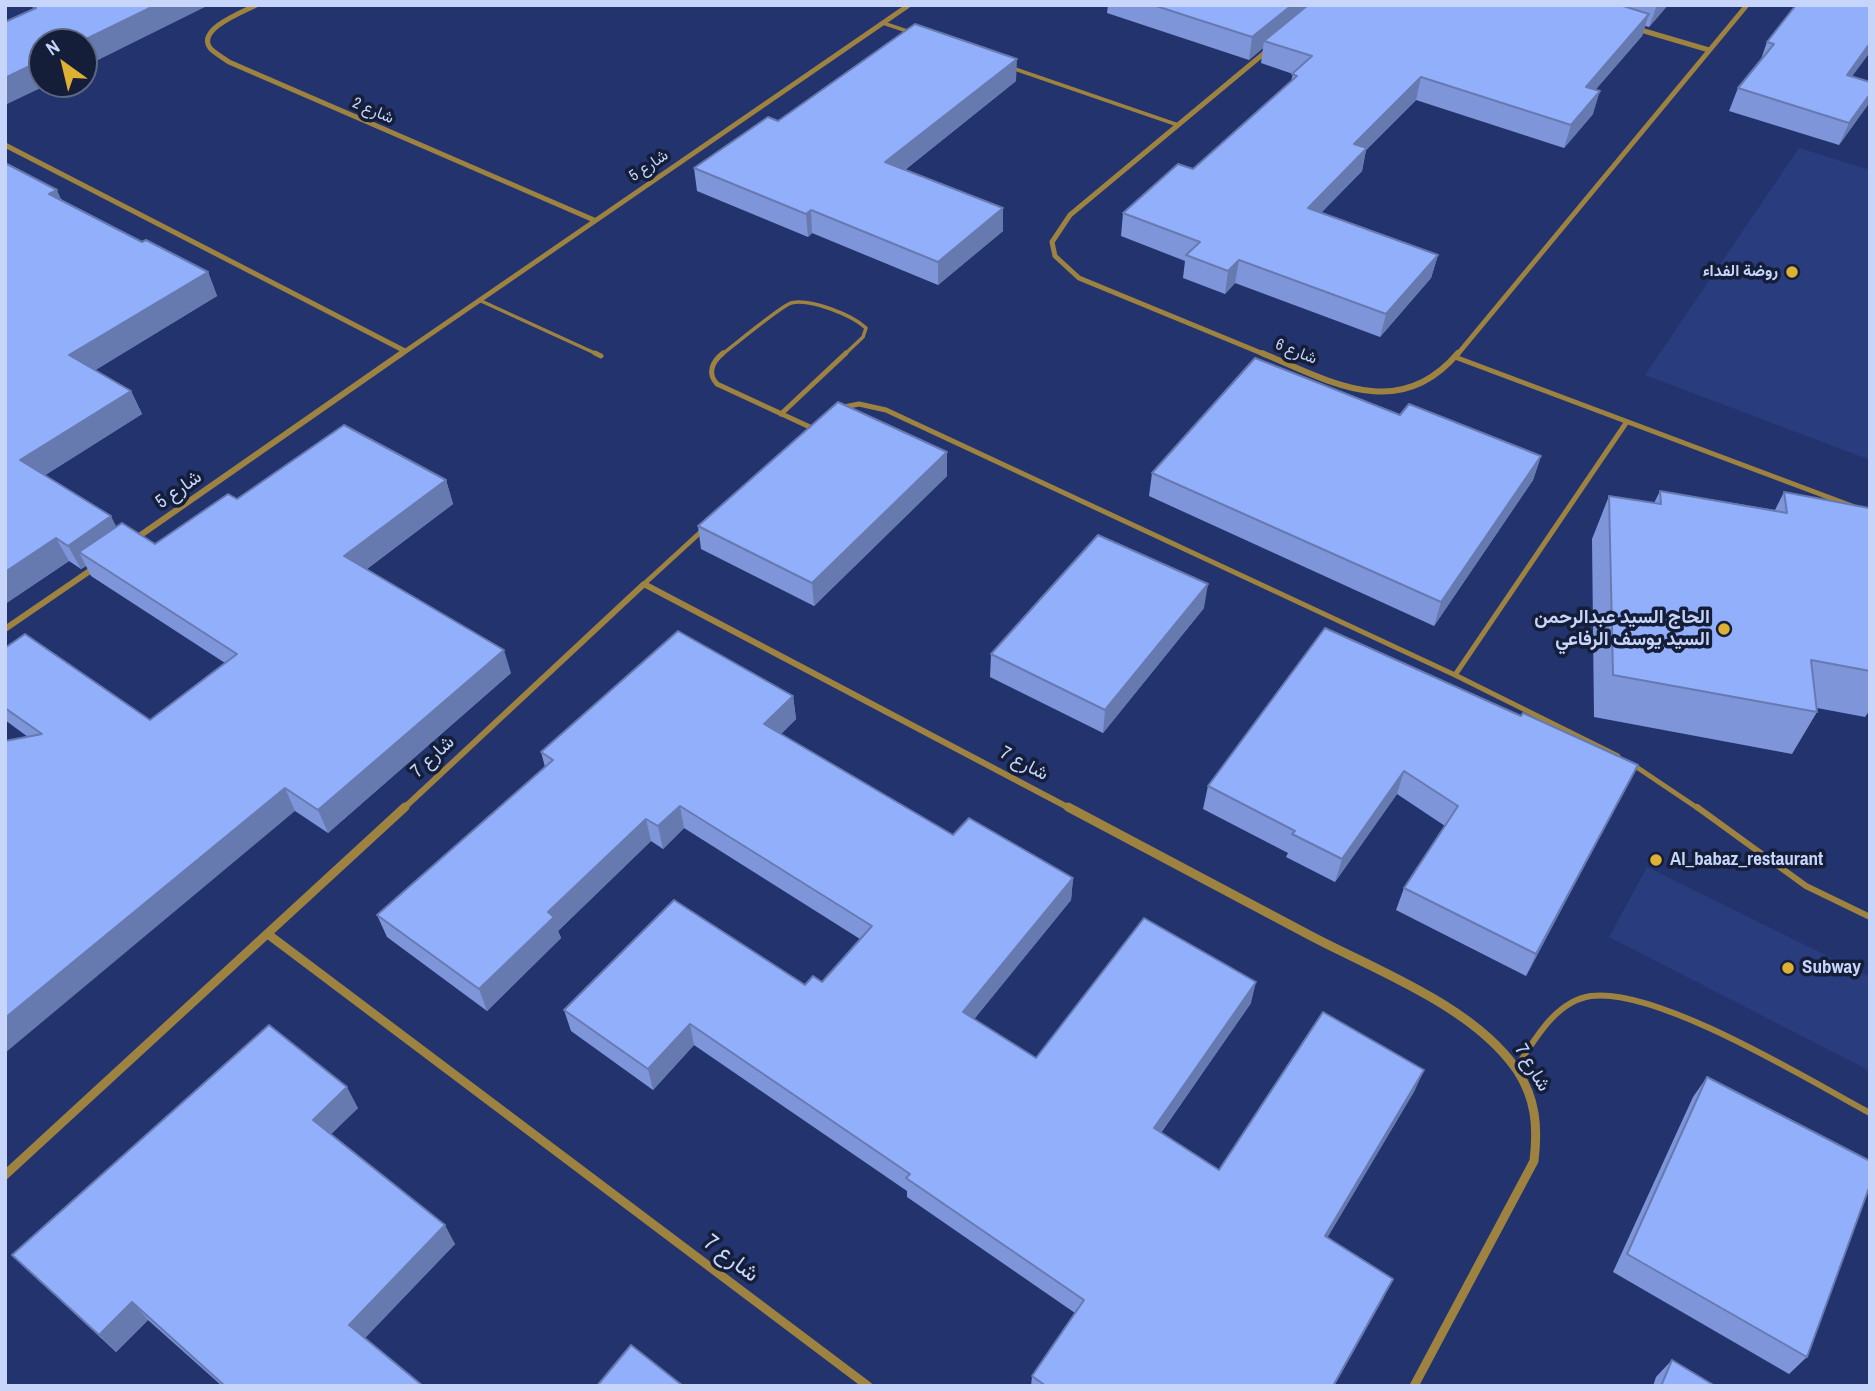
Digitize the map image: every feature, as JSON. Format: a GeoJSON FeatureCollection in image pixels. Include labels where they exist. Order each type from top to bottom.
{"type":"FeatureCollection","features":[{"type":"Feature","properties":{"kind":"street","name":"شارع 2"},"geometry":{"type":"LineString","coordinates":[[256,5],[213,29],[208,43],[210,48],[229,62],[594,220]]}},
{"type":"Feature","properties":{"kind":"street","name":"شارع 5"},"geometry":{"type":"LineString","coordinates":[[124,548],[594,220],[909,5]]}},
{"type":"Feature","properties":{"kind":"street","name":"شارع 6"},"geometry":{"type":"LineString","coordinates":[[1271,48],[1058,226],[1053,235],[1051,250],[1061,264],[1079,278],[1351,388],[1384,392],[1415,389],[1429,382],[1455,357],[1747,5]]}},
{"type":"Feature","properties":{"kind":"street"},"geometry":{"type":"LineString","coordinates":[[1633,27],[1709,50]]}},
{"type":"Feature","properties":{"kind":"street"},"geometry":{"type":"LineString","coordinates":[[5,145],[405,351]]}},
{"type":"Feature","properties":{"kind":"street"},"geometry":{"type":"LineString","coordinates":[[5,629],[101,563]]}},
{"type":"Feature","properties":{"kind":"street","name":"شارع 7"},"geometry":{"type":"LineString","coordinates":[[5,1175],[269,935],[644,584],[1441,1004],[1503,1050],[1516,1068],[1538,1116],[1540,1138],[1534,1161],[1414,1386]]}},
{"type":"Feature","properties":{"kind":"street","name":"شارع 7"},"geometry":{"type":"LineString","coordinates":[[269,935],[868,1386]]}},
{"type":"Feature","properties":{"kind":"lane"},"geometry":{"type":"LineString","coordinates":[[883,23],[921,36]]}},
{"type":"Feature","properties":{"kind":"lane"},"geometry":{"type":"LineString","coordinates":[[1011,68],[1178,125]]}},
{"type":"Feature","properties":{"kind":"lane"},"geometry":{"type":"LineString","coordinates":[[479,300],[601,356]]}},
{"type":"Feature","properties":{"kind":"lane"},"geometry":{"type":"LineString","coordinates":[[781,414],[867,333],[863,323],[816,304],[790,303],[717,358],[711,367],[710,376],[716,385],[812,428]]}},
{"type":"Feature","properties":{"kind":"lane"},"geometry":{"type":"LineString","coordinates":[[1455,357],[1857,508]]}},
{"type":"Feature","properties":{"kind":"lane"},"geometry":{"type":"LineString","coordinates":[[835,410],[859,404],[886,410],[1589,740],[1689,802],[1796,882],[1870,917]]}},
{"type":"Feature","properties":{"kind":"lane"},"geometry":{"type":"LineString","coordinates":[[803,437],[820,421]]}},
{"type":"Feature","properties":{"kind":"lane"},"geometry":{"type":"LineString","coordinates":[[1455,675],[1626,423]]}},
{"type":"Feature","properties":{"kind":"lane"},"geometry":{"type":"LineString","coordinates":[[644,584],[714,520]]}},
{"type":"Feature","properties":{"kind":"lane"},"geometry":{"type":"LineString","coordinates":[[1516,1068],[1544,1027],[1566,1006],[1592,996],[1626,998],[1647,1003],[1702,1025],[1870,1113]]}},
{"type":"Feature","properties":{"kind":"shaded area","name":"روضة الفداء"},"geometry":{"type":"Polygon","coordinates":[[[1799,148],[1870,170],[1870,460],[1645,375],[1799,148]]]}},
{"type":"Feature","properties":{"kind":"shaded area"},"geometry":{"type":"Polygon","coordinates":[[[1647,867],[1870,977],[1870,1071],[1609,937],[1647,867]]]}},
{"type":"Feature","properties":{"kind":"building"},"geometry":{"type":"Polygon","coordinates":[[[30,5],[156,5],[98,33],[98,28],[28,28],[28,67],[5,78],[5,22],[36,8],[30,5]]]}},
{"type":"Feature","properties":{"kind":"building"},"geometry":{"type":"Polygon","coordinates":[[[1153,5],[1292,5],[1252,37],[1153,5]]]}},
{"type":"Feature","properties":{"kind":"building"},"geometry":{"type":"Polygon","coordinates":[[[1308,5],[1620,5],[1649,14],[1586,87],[1600,91],[1571,125],[1421,77],[1354,144],[1367,148],[1308,208],[1438,255],[1386,314],[1239,260],[1228,271],[1186,255],[1200,242],[1123,213],[1178,164],[1193,169],[1297,76],[1292,74],[1312,56],[1264,41],[1308,5]]]}},
{"type":"Feature","properties":{"kind":"building"},"geometry":{"type":"Polygon","coordinates":[[[1796,5],[1870,5],[1870,43],[1847,75],[1870,82],[1870,94],[1849,123],[1738,88],[1774,44],[1767,42],[1796,5]]]}},
{"type":"Feature","properties":{"kind":"building"},"geometry":{"type":"Polygon","coordinates":[[[915,24],[1017,59],[885,162],[1003,208],[938,262],[811,210],[806,214],[694,168],[768,117],[778,121],[915,24]]]}},
{"type":"Feature","properties":{"kind":"building"},"geometry":{"type":"Polygon","coordinates":[[[5,163],[57,190],[49,194],[142,242],[146,240],[208,272],[69,355],[131,391],[20,460],[111,516],[68,546],[56,538],[5,572],[5,163]]]}},
{"type":"Feature","properties":{"kind":"building"},"geometry":{"type":"Polygon","coordinates":[[[1255,358],[1400,415],[1409,404],[1541,456],[1441,602],[1152,473],[1255,358]]]}},
{"type":"Feature","properties":{"kind":"building"},"geometry":{"type":"Polygon","coordinates":[[[838,402],[947,452],[812,583],[698,526],[838,402]]]}},
{"type":"Feature","properties":{"kind":"building"},"geometry":{"type":"Polygon","coordinates":[[[344,425],[446,480],[344,556],[504,650],[318,810],[285,788],[5,1018],[5,741],[42,734],[5,708],[5,648],[25,634],[150,720],[237,654],[79,552],[122,523],[155,544],[228,494],[237,499],[344,425]]]}},
{"type":"Feature","properties":{"kind":"building","name":"الحاج السيد عبدالرحمن السيد يوسف الرفاعي"},"geometry":{"type":"Polygon","coordinates":[[[1660,491],[1787,513],[1784,492],[1869,508],[1870,671],[1811,660],[1817,712],[1613,675],[1609,496],[1661,504],[1660,491]]]}},
{"type":"Feature","properties":{"kind":"building"},"geometry":{"type":"Polygon","coordinates":[[[1098,535],[1208,584],[1105,710],[991,654],[1098,535]]]}},
{"type":"Feature","properties":{"kind":"building"},"geometry":{"type":"Polygon","coordinates":[[[1325,628],[1638,765],[1536,954],[1404,888],[1458,806],[1404,771],[1342,859],[1292,834],[1295,831],[1208,786],[1325,628]]]}},
{"type":"Feature","properties":{"kind":"building"},"geometry":{"type":"Polygon","coordinates":[[[678,631],[793,696],[764,724],[953,835],[969,818],[1073,878],[963,1012],[1036,1058],[1144,918],[1256,982],[1154,1128],[1219,1170],[1323,1012],[1424,1070],[1325,1236],[1393,1279],[1333,1386],[1046,1386],[1032,1376],[1084,1300],[906,1178],[910,1174],[690,1024],[648,1069],[564,1010],[674,900],[805,985],[813,976],[822,982],[872,926],[680,806],[658,826],[646,819],[548,912],[554,917],[479,989],[377,915],[553,760],[541,752],[678,631]]]}},
{"type":"Feature","properties":{"kind":"building"},"geometry":{"type":"Polygon","coordinates":[[[269,1025],[347,1087],[313,1120],[445,1225],[349,1325],[423,1386],[225,1386],[132,1302],[99,1335],[12,1255],[269,1025]]]}},
{"type":"Feature","properties":{"kind":"building"},"geometry":{"type":"Polygon","coordinates":[[[1707,1077],[1870,1161],[1870,1185],[1807,1357],[1627,1254],[1707,1077]]]}},
{"type":"Feature","properties":{"kind":"building"},"geometry":{"type":"Polygon","coordinates":[[[631,1345],[683,1386],[597,1386],[631,1345]]]}},
{"type":"Feature","properties":{"kind":"building"},"geometry":{"type":"Polygon","coordinates":[[[1672,1360],[1715,1386],[1661,1386],[1672,1360]]]}},
{"type":"Feature","properties":{"kind":"place","name":"روضة الفداء"},"geometry":{"type":"Point","coordinates":[1792,272]}},
{"type":"Feature","properties":{"kind":"place","name":"الحاج السيد عبدالرحمن السيد يوسف الرفاعي"},"geometry":{"type":"Point","coordinates":[1724,629]}},
{"type":"Feature","properties":{"kind":"place","name":"Al_babaz_restaurant"},"geometry":{"type":"Point","coordinates":[1656,860]}},
{"type":"Feature","properties":{"kind":"place","name":"Subway"},"geometry":{"type":"Point","coordinates":[1788,968]}}]}
